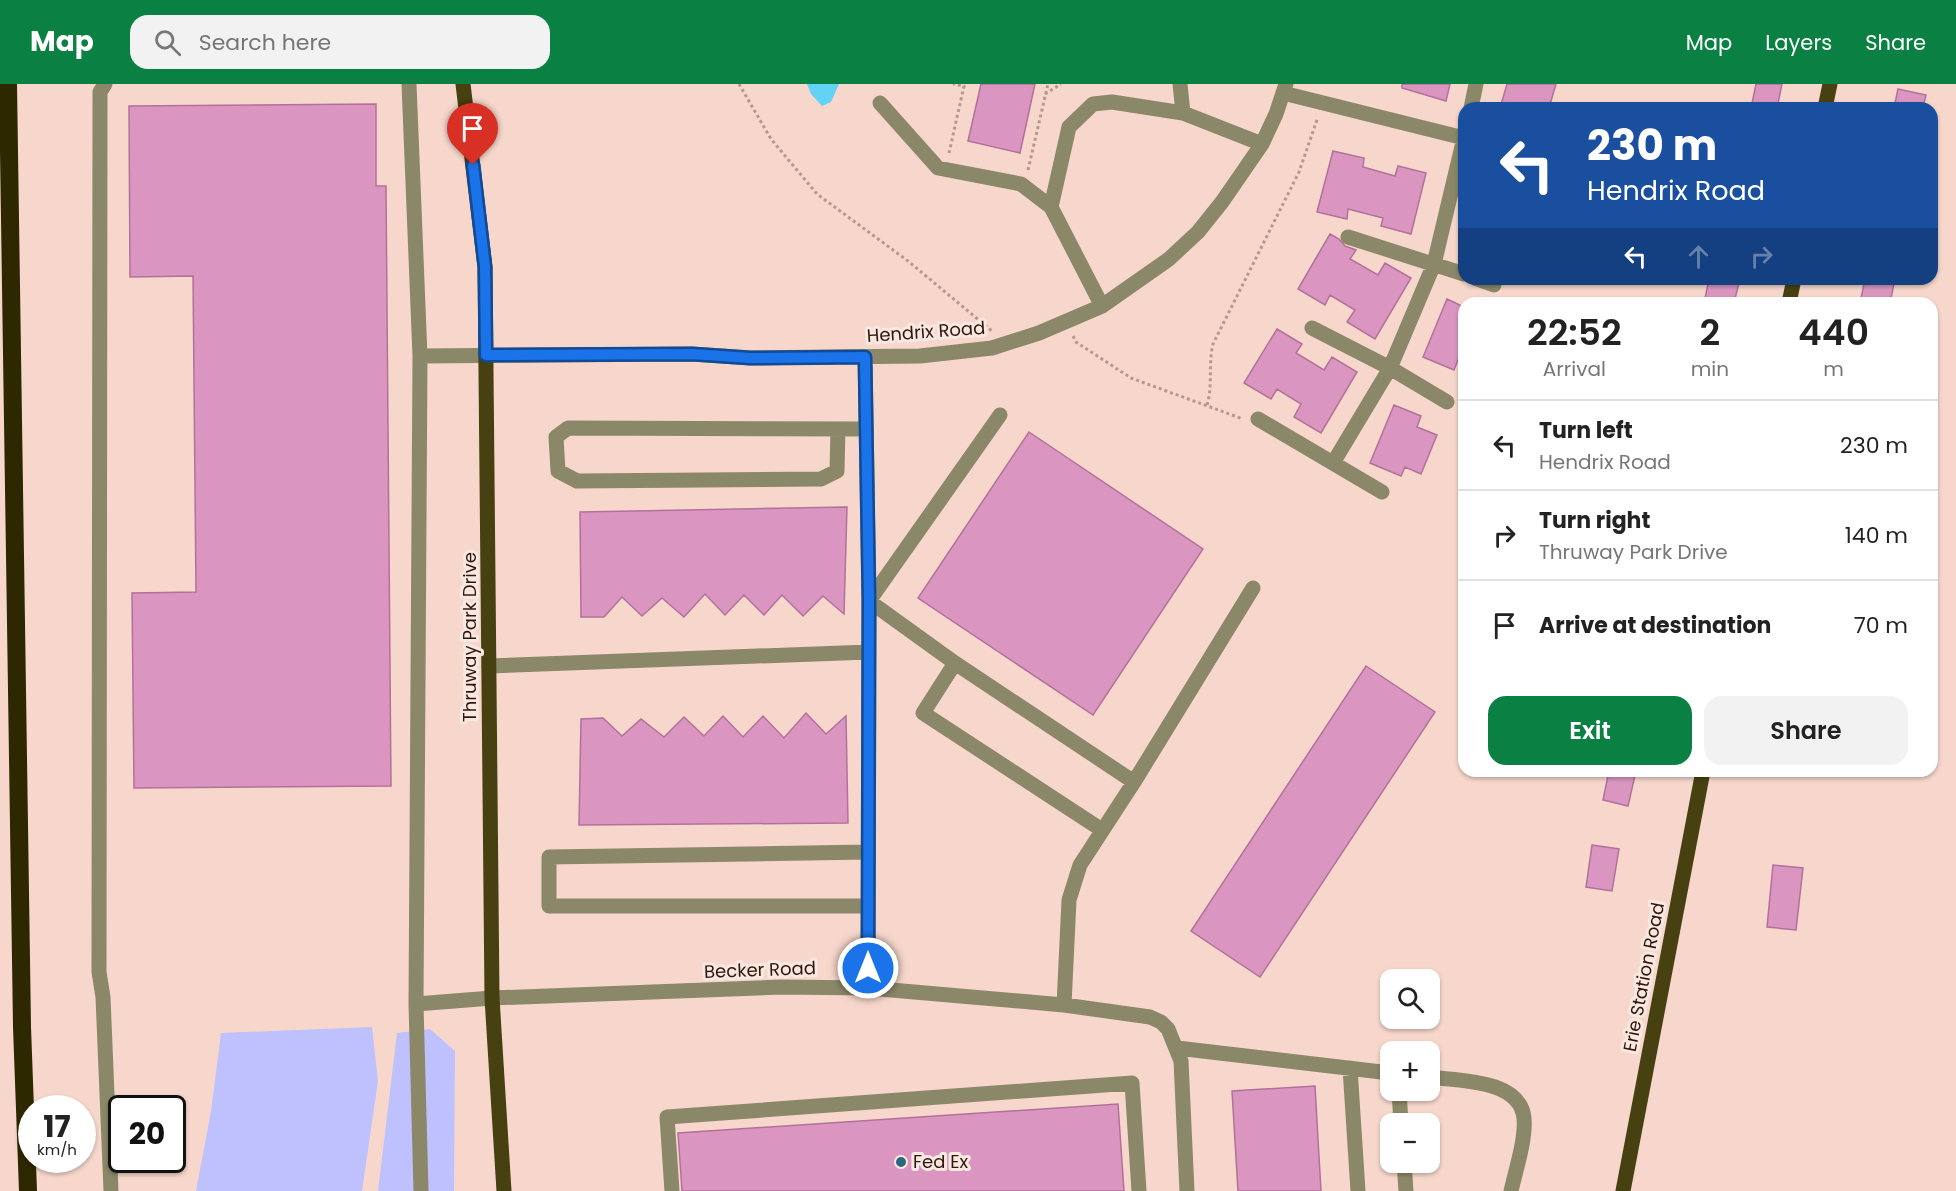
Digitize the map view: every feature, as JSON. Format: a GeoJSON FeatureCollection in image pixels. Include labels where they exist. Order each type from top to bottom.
{"type":"FeatureCollection","features":[{"type":"Feature","properties":{"kind":"highway"},"geometry":{"type":"LineString","coordinates":[[8,84],[22,1015],[28,1191]]}},
{"type":"Feature","properties":{"kind":"main road","name":"Thruway Park Drive"},"geometry":{"type":"LineString","coordinates":[[463,84],[485,267],[492,998],[504,1191]]}},
{"type":"Feature","properties":{"kind":"main road"},"geometry":{"type":"LineString","coordinates":[[1827,102],[1830,84]]}},
{"type":"Feature","properties":{"kind":"main road","name":"Erie Station Road"},"geometry":{"type":"LineString","coordinates":[[1623,1191],[1702,777]]}},
{"type":"Feature","properties":{"kind":"street"},"geometry":{"type":"LineString","coordinates":[[105,84],[100,92],[99,972],[103,997],[111,1191]]}},
{"type":"Feature","properties":{"kind":"street"},"geometry":{"type":"LineString","coordinates":[[410,84],[420,356],[416,1004],[421,1191]]}},
{"type":"Feature","properties":{"kind":"street"},"geometry":{"type":"LineString","coordinates":[[1180,84],[1183,113]]}},
{"type":"Feature","properties":{"kind":"street"},"geometry":{"type":"LineString","coordinates":[[1472,102],[1476,84]]}},
{"type":"Feature","properties":{"kind":"street"},"geometry":{"type":"LineString","coordinates":[[1285,88],[1322,102],[1458,136]]}},
{"type":"Feature","properties":{"kind":"street","name":"Hendrix Road"},"geometry":{"type":"LineString","coordinates":[[420,356],[692,354],[750,358],[865,357],[957,353],[1002,345],[1066,323],[1102,306],[1168,259],[1198,232],[1262,144],[1285,88]]}},
{"type":"Feature","properties":{"kind":"street"},"geometry":{"type":"LineString","coordinates":[[1051,207],[1069,127],[1093,104],[1112,102],[1183,113],[1262,144]]}},
{"type":"Feature","properties":{"kind":"street"},"geometry":{"type":"LineString","coordinates":[[880,103],[938,168],[1021,184],[1051,207],[1102,306]]}},
{"type":"Feature","properties":{"kind":"street"},"geometry":{"type":"LineString","coordinates":[[1333,463],[1390,369],[1434,264],[1458,163]]}},
{"type":"Feature","properties":{"kind":"street"},"geometry":{"type":"LineString","coordinates":[[1348,237],[1458,272]]}},
{"type":"Feature","properties":{"kind":"street"},"geometry":{"type":"LineString","coordinates":[[1312,328],[1447,402]]}},
{"type":"Feature","properties":{"kind":"street"},"geometry":{"type":"LineString","coordinates":[[865,357],[869,601],[868,988]]}},
{"type":"Feature","properties":{"kind":"street"},"geometry":{"type":"LineString","coordinates":[[869,601],[1000,415]]}},
{"type":"Feature","properties":{"kind":"street"},"geometry":{"type":"LineString","coordinates":[[1258,419],[1382,492]]}},
{"type":"Feature","properties":{"kind":"street"},"geometry":{"type":"LineString","coordinates":[[838,429],[837,471],[821,479],[577,481],[558,471],[556,437],[568,428],[866,429]]}},
{"type":"Feature","properties":{"kind":"street"},"geometry":{"type":"LineString","coordinates":[[1064,1005],[1069,900],[1080,865],[1134,782],[1253,588]]}},
{"type":"Feature","properties":{"kind":"street"},"geometry":{"type":"LineString","coordinates":[[869,601],[955,663],[1134,782]]}},
{"type":"Feature","properties":{"kind":"street"},"geometry":{"type":"LineString","coordinates":[[489,666],[869,652]]}},
{"type":"Feature","properties":{"kind":"street"},"geometry":{"type":"LineString","coordinates":[[955,663],[923,713],[1102,831]]}},
{"type":"Feature","properties":{"kind":"street"},"geometry":{"type":"LineString","coordinates":[[868,852],[549,857],[549,906],[868,906]]}},
{"type":"Feature","properties":{"kind":"street","name":"Becker Road"},"geometry":{"type":"LineString","coordinates":[[416,1004],[492,998],[781,987],[868,988],[1064,1005],[1150,1017],[1158,1020],[1168,1029],[1177,1048]]}},
{"type":"Feature","properties":{"kind":"street"},"geometry":{"type":"LineString","coordinates":[[1187,1191],[1181,1061],[1177,1048],[1380,1072]]}},
{"type":"Feature","properties":{"kind":"street"},"geometry":{"type":"LineString","coordinates":[[1350,1068],[1358,1191]]}},
{"type":"Feature","properties":{"kind":"street"},"geometry":{"type":"LineString","coordinates":[[1440,1078],[1487,1084],[1514,1096],[1521,1104],[1524,1117],[1523,1128],[1511,1191]]}},
{"type":"Feature","properties":{"kind":"street"},"geometry":{"type":"LineString","coordinates":[[672,1191],[667,1117],[1131,1083],[1139,1191]]}},
{"type":"Feature","properties":{"kind":"street"},"geometry":{"type":"LineString","coordinates":[[1405,1173],[1406,1191]]}},
{"type":"Feature","properties":{"kind":"path"},"geometry":{"type":"LineString","coordinates":[[739,84],[771,139],[817,194],[868,230],[968,310],[991,329],[1002,345]]}},
{"type":"Feature","properties":{"kind":"path"},"geometry":{"type":"LineString","coordinates":[[946,170],[964,86],[953,84]]}},
{"type":"Feature","properties":{"kind":"path"},"geometry":{"type":"LineString","coordinates":[[1027,175],[1048,84]]}},
{"type":"Feature","properties":{"kind":"path"},"geometry":{"type":"LineString","coordinates":[[1045,94],[1061,84]]}},
{"type":"Feature","properties":{"kind":"path"},"geometry":{"type":"LineString","coordinates":[[1207,405],[1209,361],[1213,344],[1299,171],[1322,102]]}},
{"type":"Feature","properties":{"kind":"path"},"geometry":{"type":"LineString","coordinates":[[1066,323],[1076,342],[1131,378],[1249,422],[1253,416],[1258,419]]}},
{"type":"Feature","properties":{"kind":"shaded area"},"geometry":{"type":"Polygon","coordinates":[[[807,84],[839,84],[831,102],[822,106],[811,94],[807,84]]]}},
{"type":"Feature","properties":{"kind":"shaded area"},"geometry":{"type":"Polygon","coordinates":[[[372,1027],[378,1081],[362,1191],[196,1191],[211,1111],[221,1033],[372,1027]]]}},
{"type":"Feature","properties":{"kind":"shaded area"},"geometry":{"type":"Polygon","coordinates":[[[430,1029],[455,1051],[454,1191],[378,1191],[397,1033],[430,1029]]]}},
{"type":"Feature","properties":{"kind":"building"},"geometry":{"type":"Polygon","coordinates":[[[981,84],[1035,84],[1020,153],[968,141],[981,84]]]}},
{"type":"Feature","properties":{"kind":"building"},"geometry":{"type":"Polygon","coordinates":[[[1402,84],[1450,84],[1446,101],[1402,88],[1402,84]]]}},
{"type":"Feature","properties":{"kind":"building"},"geometry":{"type":"Polygon","coordinates":[[[1507,84],[1556,84],[1551,102],[1502,102],[1507,84]]]}},
{"type":"Feature","properties":{"kind":"building"},"geometry":{"type":"Polygon","coordinates":[[[1756,84],[1782,84],[1778,102],[1752,102],[1756,84]]]}},
{"type":"Feature","properties":{"kind":"building"},"geometry":{"type":"Polygon","coordinates":[[[1898,89],[1926,95],[1924,102],[1895,102],[1898,89]]]}},
{"type":"Feature","properties":{"kind":"building"},"geometry":{"type":"Polygon","coordinates":[[[376,104],[376,186],[386,186],[391,786],[134,788],[132,593],[196,592],[193,276],[130,277],[129,106],[376,104]]]}},
{"type":"Feature","properties":{"kind":"building"},"geometry":{"type":"Polygon","coordinates":[[[1333,151],[1364,158],[1363,167],[1395,176],[1398,166],[1426,173],[1411,234],[1381,226],[1383,218],[1348,209],[1347,219],[1317,212],[1333,151]]]}},
{"type":"Feature","properties":{"kind":"building"},"geometry":{"type":"Polygon","coordinates":[[[1330,234],[1345,246],[1356,250],[1350,259],[1378,275],[1385,263],[1411,278],[1375,339],[1347,322],[1355,310],[1330,295],[1325,305],[1298,289],[1330,234]]]}},
{"type":"Feature","properties":{"kind":"building"},"geometry":{"type":"Polygon","coordinates":[[[1708,285],[1738,285],[1736,297],[1705,297],[1708,285]]]}},
{"type":"Feature","properties":{"kind":"building"},"geometry":{"type":"Polygon","coordinates":[[[1864,285],[1894,285],[1891,297],[1861,297],[1864,285]]]}},
{"type":"Feature","properties":{"kind":"building"},"geometry":{"type":"Polygon","coordinates":[[[1447,299],[1458,304],[1458,360],[1454,370],[1423,357],[1447,299]]]}},
{"type":"Feature","properties":{"kind":"building"},"geometry":{"type":"Polygon","coordinates":[[[1277,329],[1302,344],[1296,353],[1324,370],[1332,357],[1357,372],[1321,433],[1294,417],[1301,404],[1277,389],[1271,399],[1244,383],[1277,329]]]}},
{"type":"Feature","properties":{"kind":"building"},"geometry":{"type":"Polygon","coordinates":[[[1394,405],[1421,416],[1417,427],[1437,435],[1421,474],[1405,467],[1401,476],[1370,463],[1394,405]]]}},
{"type":"Feature","properties":{"kind":"building"},"geometry":{"type":"Polygon","coordinates":[[[1029,432],[1203,549],[1093,715],[918,598],[1029,432]]]}},
{"type":"Feature","properties":{"kind":"building"},"geometry":{"type":"Polygon","coordinates":[[[847,507],[844,614],[823,596],[803,616],[782,595],[764,615],[744,595],[725,615],[705,594],[684,617],[662,598],[642,616],[622,597],[604,617],[581,617],[580,512],[847,507]]]}},
{"type":"Feature","properties":{"kind":"building"},"geometry":{"type":"Polygon","coordinates":[[[1366,666],[1435,712],[1260,977],[1191,931],[1366,666]]]}},
{"type":"Feature","properties":{"kind":"building"},"geometry":{"type":"Polygon","coordinates":[[[806,713],[826,734],[846,716],[848,823],[579,825],[581,719],[603,718],[622,736],[641,719],[664,737],[684,717],[704,736],[723,716],[743,737],[763,716],[784,738],[806,713]]]}},
{"type":"Feature","properties":{"kind":"building"},"geometry":{"type":"Polygon","coordinates":[[[1608,777],[1635,777],[1628,806],[1603,800],[1608,777]]]}},
{"type":"Feature","properties":{"kind":"building"},"geometry":{"type":"Polygon","coordinates":[[[1592,845],[1619,849],[1612,891],[1586,887],[1592,845]]]}},
{"type":"Feature","properties":{"kind":"building"},"geometry":{"type":"Polygon","coordinates":[[[1773,865],[1803,868],[1796,930],[1767,927],[1773,865]]]}},
{"type":"Feature","properties":{"kind":"building"},"geometry":{"type":"Polygon","coordinates":[[[1315,1086],[1321,1191],[1238,1191],[1232,1091],[1315,1086]]]}},
{"type":"Feature","properties":{"kind":"building","name":"Fed Ex"},"geometry":{"type":"Polygon","coordinates":[[[1118,1104],[1124,1191],[682,1191],[678,1133],[1118,1104]]]}},
{"type":"Feature","properties":{"kind":"place","name":"Fed Ex"},"geometry":{"type":"Point","coordinates":[901,1162]}},
{"type":"Feature","properties":{"kind":"route"},"geometry":{"type":"LineString","coordinates":[[473,165],[485,267],[486,355],[692,354],[750,358],[865,357],[869,601],[868,968]]}}]}
